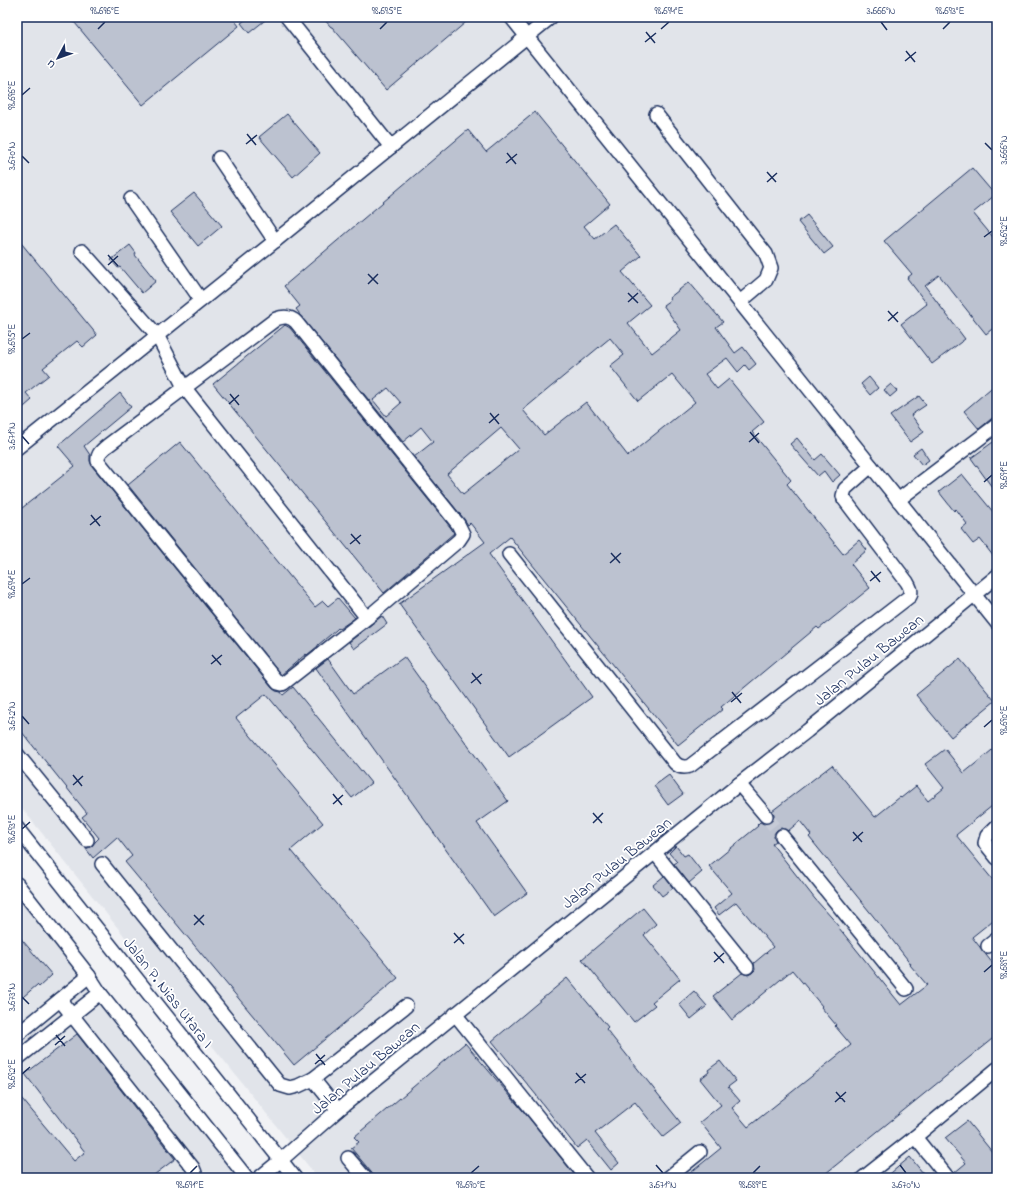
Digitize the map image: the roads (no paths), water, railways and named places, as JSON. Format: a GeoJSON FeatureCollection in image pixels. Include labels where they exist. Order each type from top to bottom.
{"type":"FeatureCollection","features":[{"type":"Feature","properties":{"kind":"street"},"geometry":{"type":"LineString","coordinates":[[287,17],[391,147]]}},
{"type":"Feature","properties":{"kind":"street"},"geometry":{"type":"LineString","coordinates":[[511,17],[997,623]]}},
{"type":"Feature","properties":{"kind":"street"},"geometry":{"type":"LineString","coordinates":[[17,448],[276,241],[551,17]]}},
{"type":"Feature","properties":{"kind":"street"},"geometry":{"type":"LineString","coordinates":[[656,114],[766,254],[771,268],[766,280],[740,302]]}},
{"type":"Feature","properties":{"kind":"street"},"geometry":{"type":"LineString","coordinates":[[219,158],[276,241]]}},
{"type":"Feature","properties":{"kind":"street"},"geometry":{"type":"LineString","coordinates":[[130,199],[201,300]]}},
{"type":"Feature","properties":{"kind":"street"},"geometry":{"type":"LineString","coordinates":[[82,251],[157,336],[184,387],[367,618]]}},
{"type":"Feature","properties":{"kind":"street"},"geometry":{"type":"LineString","coordinates":[[282,317],[293,319],[458,524],[463,534],[459,540],[367,618],[284,683],[280,684],[98,461],[98,457],[107,446],[276,319],[282,317]]}},
{"type":"Feature","properties":{"kind":"street"},"geometry":{"type":"LineString","coordinates":[[898,500],[997,425]]}},
{"type":"Feature","properties":{"kind":"street"},"geometry":{"type":"LineString","coordinates":[[509,554],[675,763],[682,767],[686,767],[696,761],[910,596],[911,589],[907,582],[843,496],[845,489],[871,466]]}},
{"type":"Feature","properties":{"kind":"street","name":"Jalan Pulau Bawean"},"geometry":{"type":"LineString","coordinates":[[259,1178],[338,1110],[548,938],[739,784],[807,732],[997,576]]}},
{"type":"Feature","properties":{"kind":"street"},"geometry":{"type":"LineString","coordinates":[[17,754],[87,840]]}},
{"type":"Feature","properties":{"kind":"street"},"geometry":{"type":"LineString","coordinates":[[739,784],[766,816]]}},
{"type":"Feature","properties":{"kind":"street"},"geometry":{"type":"LineString","coordinates":[[997,826],[990,832],[985,840],[986,846],[997,858]]}},
{"type":"Feature","properties":{"kind":"street","name":"Jalan P. Nias Utara I"},"geometry":{"type":"LineString","coordinates":[[17,828],[295,1178]]}},
{"type":"Feature","properties":{"kind":"street"},"geometry":{"type":"LineString","coordinates":[[782,836],[906,989]]}},
{"type":"Feature","properties":{"kind":"street"},"geometry":{"type":"LineString","coordinates":[[655,853],[747,967]]}},
{"type":"Feature","properties":{"kind":"street"},"geometry":{"type":"LineString","coordinates":[[102,864],[280,1086],[290,1088],[313,1079],[406,1006]]}},
{"type":"Feature","properties":{"kind":"street"},"geometry":{"type":"LineString","coordinates":[[17,884],[247,1178]]}},
{"type":"Feature","properties":{"kind":"street"},"geometry":{"type":"LineString","coordinates":[[17,1035],[89,976]]}},
{"type":"Feature","properties":{"kind":"street"},"geometry":{"type":"LineString","coordinates":[[17,1059],[100,992]]}},
{"type":"Feature","properties":{"kind":"street"},"geometry":{"type":"LineString","coordinates":[[60,1000],[194,1168],[196,1173],[195,1178]]}},
{"type":"Feature","properties":{"kind":"street"},"geometry":{"type":"LineString","coordinates":[[455,1014],[587,1178]]}},
{"type":"Feature","properties":{"kind":"street"},"geometry":{"type":"LineString","coordinates":[[863,1178],[997,1069]]}},
{"type":"Feature","properties":{"kind":"street"},"geometry":{"type":"LineString","coordinates":[[313,1079],[338,1110]]}},
{"type":"Feature","properties":{"kind":"street"},"geometry":{"type":"LineString","coordinates":[[914,1137],[948,1178]]}},
{"type":"Feature","properties":{"kind":"street"},"geometry":{"type":"LineString","coordinates":[[668,1178],[700,1152]]}},
{"type":"Feature","properties":{"kind":"street"},"geometry":{"type":"LineString","coordinates":[[348,1158],[364,1178]]}},
{"type":"Feature","properties":{"kind":"tunnel"},"geometry":{"type":"LineString","coordinates":[[766,816],[782,836]]}}]}
